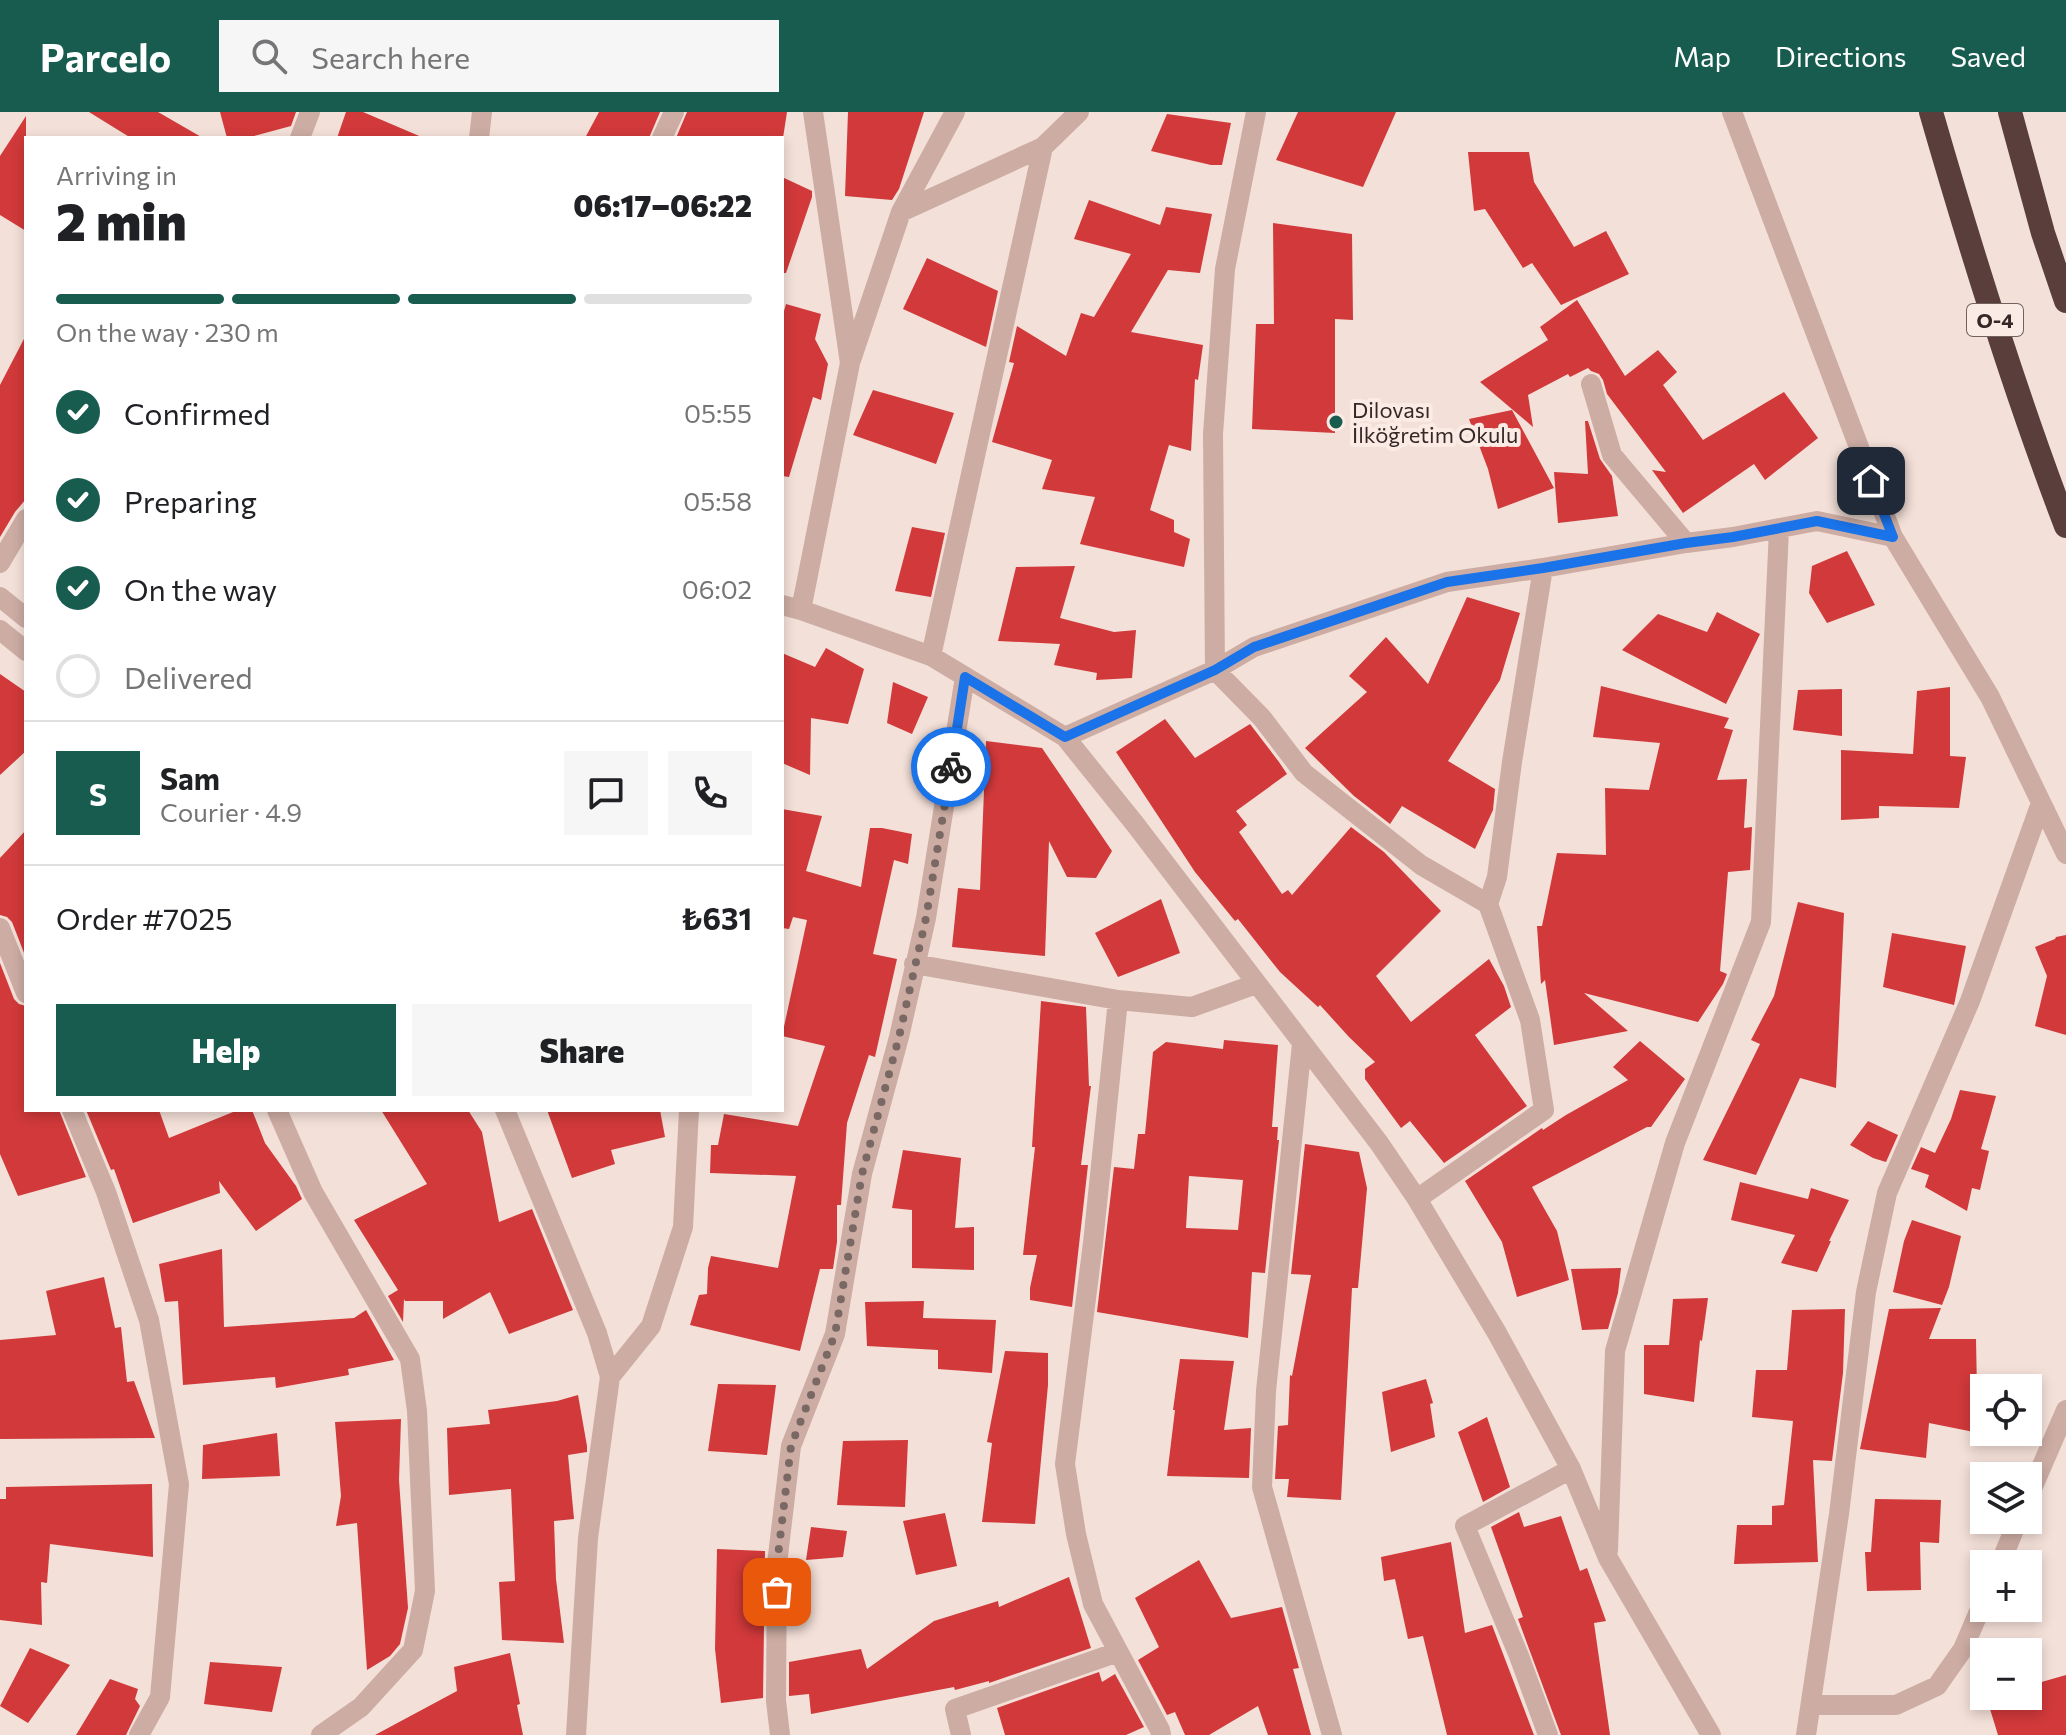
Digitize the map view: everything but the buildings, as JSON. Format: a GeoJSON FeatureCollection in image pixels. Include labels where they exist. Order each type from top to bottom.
{"type":"FeatureCollection","features":[{"type":"Feature","properties":{"kind":"highway","name":"O-4"},"geometry":{"type":"LineString","coordinates":[[1931,112],[1962,221],[2043,466],[2066,526]]}},
{"type":"Feature","properties":{"kind":"highway"},"geometry":{"type":"LineString","coordinates":[[2010,112],[2043,233],[2066,301]]}},
{"type":"Feature","properties":{"kind":"street"},"geometry":{"type":"LineString","coordinates":[[301,136],[310,112]]}},
{"type":"Feature","properties":{"kind":"street"},"geometry":{"type":"LineString","coordinates":[[479,136],[482,112]]}},
{"type":"Feature","properties":{"kind":"street"},"geometry":{"type":"LineString","coordinates":[[663,136],[674,112]]}},
{"type":"Feature","properties":{"kind":"street"},"geometry":{"type":"LineString","coordinates":[[813,112],[850,363]]}},
{"type":"Feature","properties":{"kind":"street"},"geometry":{"type":"LineString","coordinates":[[955,112],[901,212],[850,363],[791,607],[931,656],[1065,737],[1379,1143],[1417,1199],[1497,1333],[1571,1469],[1608,1558],[1711,1735]]}},
{"type":"Feature","properties":{"kind":"street"},"geometry":{"type":"LineString","coordinates":[[901,212],[1043,147],[1079,112]]}},
{"type":"Feature","properties":{"kind":"street"},"geometry":{"type":"LineString","coordinates":[[1256,112],[1225,269],[1213,434],[1215,670],[1262,718],[1304,773],[1421,865],[1488,904]]}},
{"type":"Feature","properties":{"kind":"street"},"geometry":{"type":"LineString","coordinates":[[1732,112],[1893,537],[1990,697],[2066,854]]}},
{"type":"Feature","properties":{"kind":"street"},"geometry":{"type":"LineString","coordinates":[[931,656],[1043,147]]}},
{"type":"Feature","properties":{"kind":"street"},"geometry":{"type":"LineString","coordinates":[[1591,384],[1612,455],[1686,543]]}},
{"type":"Feature","properties":{"kind":"street"},"geometry":{"type":"LineString","coordinates":[[1065,737],[1215,670],[1254,647],[1447,582],[1817,521],[1893,537]]}},
{"type":"Feature","properties":{"kind":"street"},"geometry":{"type":"LineString","coordinates":[[0,563],[24,522]]}},
{"type":"Feature","properties":{"kind":"street"},"geometry":{"type":"LineString","coordinates":[[1608,1558],[1615,1351],[1675,1143],[1761,922],[1779,529]]}},
{"type":"Feature","properties":{"kind":"street"},"geometry":{"type":"LineString","coordinates":[[1417,1199],[1544,1110],[1530,1020],[1488,904],[1497,877],[1543,568]]}},
{"type":"Feature","properties":{"kind":"street"},"geometry":{"type":"LineString","coordinates":[[0,597],[24,616]]}},
{"type":"Feature","properties":{"kind":"street"},"geometry":{"type":"LineString","coordinates":[[0,630],[24,649]]}},
{"type":"Feature","properties":{"kind":"street"},"geometry":{"type":"LineString","coordinates":[[780,1735],[776,1701],[777,1564],[791,1446],[835,1334],[862,1174],[899,1037],[926,918],[965,677]]}},
{"type":"Feature","properties":{"kind":"street"},"geometry":{"type":"LineString","coordinates":[[1806,1735],[1839,1514],[1866,1292],[1887,1193],[1970,1001],[2041,803]]}},
{"type":"Feature","properties":{"kind":"street"},"geometry":{"type":"LineString","coordinates":[[1,934],[24,988]]}},
{"type":"Feature","properties":{"kind":"street"},"geometry":{"type":"LineString","coordinates":[[914,964],[1118,1000],[1192,1007],[1256,984]]}},
{"type":"Feature","properties":{"kind":"street"},"geometry":{"type":"LineString","coordinates":[[1118,1000],[1093,1243],[1065,1464],[1076,1534],[1093,1604],[1161,1735]]}},
{"type":"Feature","properties":{"kind":"street"},"geometry":{"type":"LineString","coordinates":[[1302,1044],[1266,1391],[1262,1487],[1332,1735]]}},
{"type":"Feature","properties":{"kind":"street"},"geometry":{"type":"LineString","coordinates":[[73,1112],[106,1192],[149,1320],[179,1484],[160,1697],[139,1735]]}},
{"type":"Feature","properties":{"kind":"street"},"geometry":{"type":"LineString","coordinates":[[278,1112],[313,1192],[410,1359],[417,1411],[425,1591],[413,1650],[361,1707],[321,1735]]}},
{"type":"Feature","properties":{"kind":"street"},"geometry":{"type":"LineString","coordinates":[[506,1112],[591,1318],[610,1377],[588,1538],[576,1735]]}},
{"type":"Feature","properties":{"kind":"street"},"geometry":{"type":"LineString","coordinates":[[610,1377],[651,1326],[683,1227],[689,1112]]}},
{"type":"Feature","properties":{"kind":"street"},"geometry":{"type":"LineString","coordinates":[[2042,1466],[2066,1410]]}},
{"type":"Feature","properties":{"kind":"street"},"geometry":{"type":"LineString","coordinates":[[1548,1735],[1465,1526],[1571,1469]]}},
{"type":"Feature","properties":{"kind":"street"},"geometry":{"type":"LineString","coordinates":[[1811,1705],[1896,1705],[1937,1686],[1963,1649],[1975,1622]]}},
{"type":"Feature","properties":{"kind":"street"},"geometry":{"type":"LineString","coordinates":[[961,1735],[955,1709],[1118,1652]]}},
{"type":"Feature","properties":{"kind":"way so far"},"geometry":{"type":"LineString","coordinates":[[777,1592],[777,1564],[791,1446],[835,1334],[862,1174],[899,1037],[926,918],[951,767]]}},
{"type":"Feature","properties":{"kind":"place","name":"Dilovası İlköğretim Okulu"},"geometry":{"type":"Point","coordinates":[1336,422]}},
{"type":"Feature","properties":{"kind":"route"},"geometry":{"type":"LineString","coordinates":[[951,767],[965,677],[1065,737],[1215,670],[1254,647],[1447,582],[1817,521],[1893,537],[1871,481]]}}]}
